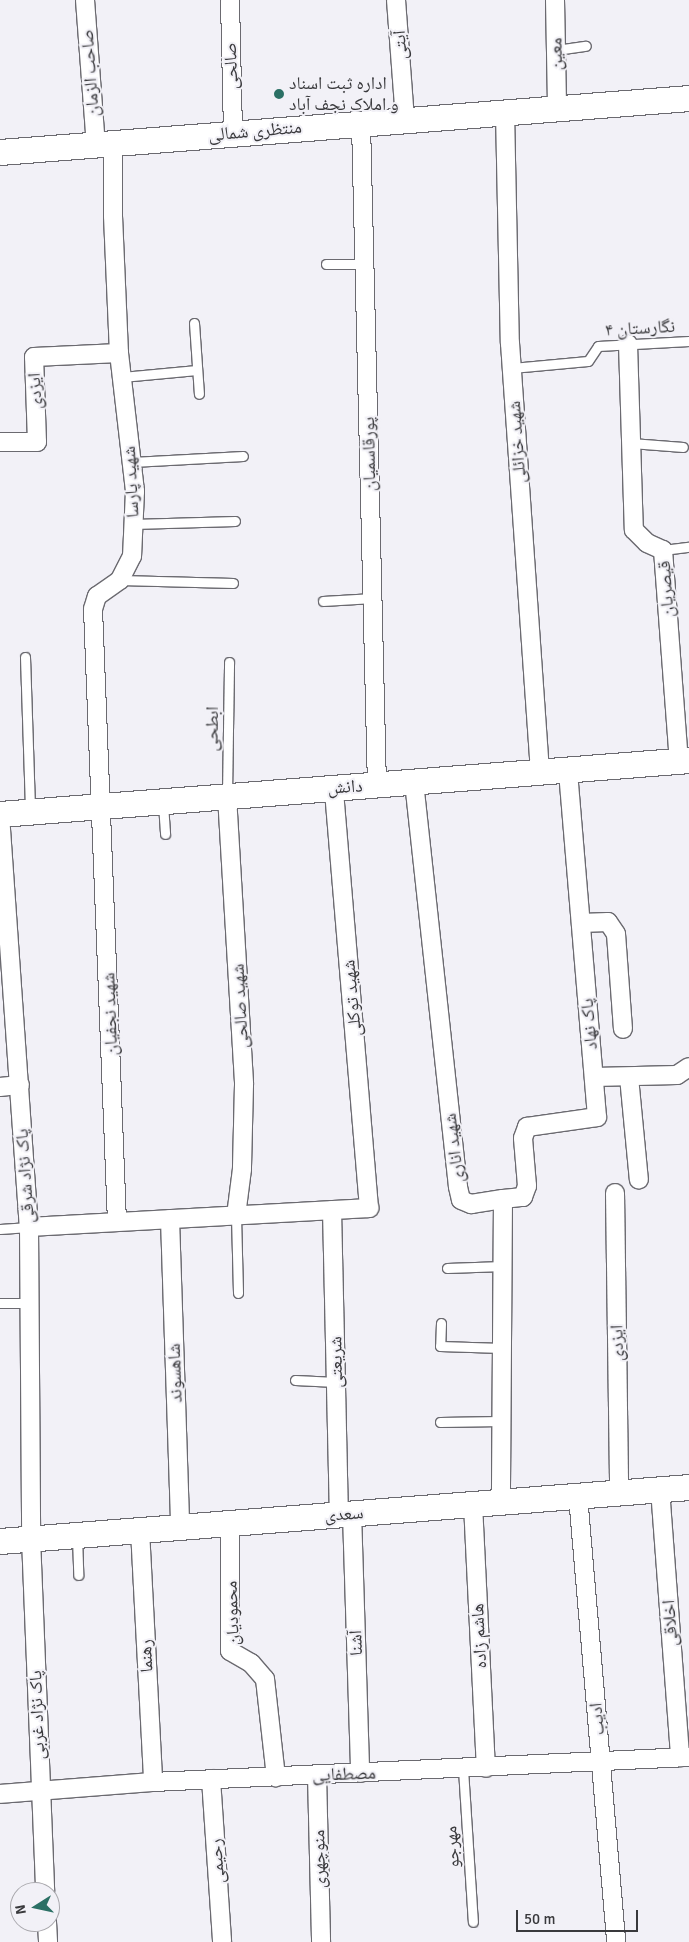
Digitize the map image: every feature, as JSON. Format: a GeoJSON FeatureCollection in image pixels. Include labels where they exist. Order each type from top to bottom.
{"type":"FeatureCollection","features":[{"type":"Feature","properties":{"kind":"street","name":"صاحب الزمان"},"geometry":{"type":"LineString","coordinates":[[85,0],[104,145]]}},
{"type":"Feature","properties":{"kind":"street","name":"صالحی"},"geometry":{"type":"LineString","coordinates":[[230,0],[233,133]]}},
{"type":"Feature","properties":{"kind":"street","name":"آیتی"},"geometry":{"type":"LineString","coordinates":[[396,0],[405,120]]}},
{"type":"Feature","properties":{"kind":"street","name":"معین"},"geometry":{"type":"LineString","coordinates":[[555,0],[557,108]]}},
{"type":"Feature","properties":{"kind":"street","name":"منتظری شمالی"},"geometry":{"type":"LineString","coordinates":[[0,152],[689,98]]}},
{"type":"Feature","properties":{"kind":"street","name":"شهید خزائلی"},"geometry":{"type":"LineString","coordinates":[[505,112],[512,368],[540,772]]}},
{"type":"Feature","properties":{"kind":"street","name":"پورقاسمیان"},"geometry":{"type":"LineString","coordinates":[[361,123],[377,785]]}},
{"type":"Feature","properties":{"kind":"street","name":"شهید پارسا"},"geometry":{"type":"LineString","coordinates":[[103,806],[93,609],[97,596],[120,580],[132,556],[133,524],[132,462],[119,353],[113,216],[104,145]]}},
{"type":"Feature","properties":{"kind":"street","name":"قیصریان"},"geometry":{"type":"LineString","coordinates":[[628,344],[634,530],[647,543],[664,550],[684,760]]}},
{"type":"Feature","properties":{"kind":"street","name":"ایزدی"},"geometry":{"type":"LineString","coordinates":[[0,442],[37,442],[34,357],[119,353]]}},
{"type":"Feature","properties":{"kind":"street","name":"دانش"},"geometry":{"type":"LineString","coordinates":[[0,814],[684,760]]}},
{"type":"Feature","properties":{"kind":"street","name":"پاک نهاد"},"geometry":{"type":"LineString","coordinates":[[503,1199],[523,1196],[527,1186],[523,1138],[527,1127],[597,1117],[568,770]]}},
{"type":"Feature","properties":{"kind":"street","name":"شهید اناری"},"geometry":{"type":"LineString","coordinates":[[414,782],[458,1187],[461,1200],[471,1204],[503,1199]]}},
{"type":"Feature","properties":{"kind":"street","name":"شهید توکلی"},"geometry":{"type":"LineString","coordinates":[[332,1210],[368,1208],[334,788]]}},
{"type":"Feature","properties":{"kind":"street","name":"شهید صالحی"},"geometry":{"type":"LineString","coordinates":[[227,796],[244,1085],[242,1169],[236,1216]]}},
{"type":"Feature","properties":{"kind":"street","name":"شهید نجفیان"},"geometry":{"type":"LineString","coordinates":[[103,806],[117,1222]]}},
{"type":"Feature","properties":{"kind":"street","name":"پاک نژاد شرقی"},"geometry":{"type":"LineString","coordinates":[[0,814],[29,1227],[31,1538]]}},
{"type":"Feature","properties":{"kind":"street"},"geometry":{"type":"LineString","coordinates":[[581,923],[608,922],[616,934],[623,1029]]}},
{"type":"Feature","properties":{"kind":"street"},"geometry":{"type":"LineString","coordinates":[[594,1077],[677,1075],[689,1066]]}},
{"type":"Feature","properties":{"kind":"street"},"geometry":{"type":"LineString","coordinates":[[629,1077],[638,1180]]}},
{"type":"Feature","properties":{"kind":"street"},"geometry":{"type":"LineString","coordinates":[[0,1087],[20,1085]]}},
{"type":"Feature","properties":{"kind":"street","name":"ایزدی"},"geometry":{"type":"LineString","coordinates":[[615,1193],[619,1492]]}},
{"type":"Feature","properties":{"kind":"street"},"geometry":{"type":"LineString","coordinates":[[501,1502],[503,1199]]}},
{"type":"Feature","properties":{"kind":"street"},"geometry":{"type":"LineString","coordinates":[[29,1227],[332,1210]]}},
{"type":"Feature","properties":{"kind":"street","name":"شریعتی"},"geometry":{"type":"LineString","coordinates":[[332,1210],[336,1382],[346,1514]]}},
{"type":"Feature","properties":{"kind":"street","name":"شاهسوند"},"geometry":{"type":"LineString","coordinates":[[170,1219],[180,1526]]}},
{"type":"Feature","properties":{"kind":"street","name":"سعدی"},"geometry":{"type":"LineString","coordinates":[[0,1541],[689,1487]]}},
{"type":"Feature","properties":{"kind":"street","name":"اخلاقی"},"geometry":{"type":"LineString","coordinates":[[660,1489],[685,1757]]}},
{"type":"Feature","properties":{"kind":"street","name":"ادیب"},"geometry":{"type":"LineString","coordinates":[[578,1496],[616,1942]]}},
{"type":"Feature","properties":{"kind":"street","name":"هاشم زاده"},"geometry":{"type":"LineString","coordinates":[[473,1504],[486,1768]]}},
{"type":"Feature","properties":{"kind":"street","name":"آشنا"},"geometry":{"type":"LineString","coordinates":[[346,1514],[360,1773]]}},
{"type":"Feature","properties":{"kind":"street","name":"محمودیان"},"geometry":{"type":"LineString","coordinates":[[230,1522],[230,1651],[251,1664],[265,1679],[276,1777]]}},
{"type":"Feature","properties":{"kind":"street","name":"رهنما"},"geometry":{"type":"LineString","coordinates":[[140,1530],[153,1782]]}},
{"type":"Feature","properties":{"kind":"street","name":"پاک نژاد غربی"},"geometry":{"type":"LineString","coordinates":[[31,1538],[44,1882]]}},
{"type":"Feature","properties":{"kind":"street","name":"مصطفایی"},"geometry":{"type":"LineString","coordinates":[[0,1794],[153,1782],[486,1768],[685,1757]]}},
{"type":"Feature","properties":{"kind":"street","name":"منوچهری"},"geometry":{"type":"LineString","coordinates":[[317,1775],[321,1942]]}},
{"type":"Feature","properties":{"kind":"street","name":"رحیمی"},"geometry":{"type":"LineString","coordinates":[[211,1780],[222,1942]]}},
{"type":"Feature","properties":{"kind":"lane"},"geometry":{"type":"LineString","coordinates":[[556,50],[586,46]]}},
{"type":"Feature","properties":{"kind":"lane"},"geometry":{"type":"LineString","coordinates":[[326,264],[364,264]]}},
{"type":"Feature","properties":{"kind":"lane"},"geometry":{"type":"LineString","coordinates":[[194,323],[200,394]]}},
{"type":"Feature","properties":{"kind":"lane","name":"نگارستان ۴"},"geometry":{"type":"LineString","coordinates":[[512,368],[588,361],[598,346],[689,341]]}},
{"type":"Feature","properties":{"kind":"lane"},"geometry":{"type":"LineString","coordinates":[[122,377],[197,370]]}},
{"type":"Feature","properties":{"kind":"lane"},"geometry":{"type":"LineString","coordinates":[[631,443],[684,447]]}},
{"type":"Feature","properties":{"kind":"lane"},"geometry":{"type":"LineString","coordinates":[[132,462],[243,456]]}},
{"type":"Feature","properties":{"kind":"lane"},"geometry":{"type":"LineString","coordinates":[[133,524],[235,522]]}},
{"type":"Feature","properties":{"kind":"lane"},"geometry":{"type":"LineString","coordinates":[[664,550],[689,546]]}},
{"type":"Feature","properties":{"kind":"lane"},"geometry":{"type":"LineString","coordinates":[[120,580],[233,583]]}},
{"type":"Feature","properties":{"kind":"lane"},"geometry":{"type":"LineString","coordinates":[[323,601],[373,598]]}},
{"type":"Feature","properties":{"kind":"lane"},"geometry":{"type":"LineString","coordinates":[[25,657],[30,811]]}},
{"type":"Feature","properties":{"kind":"lane","name":"ابطحی"},"geometry":{"type":"LineString","coordinates":[[227,796],[229,662]]}},
{"type":"Feature","properties":{"kind":"lane"},"geometry":{"type":"LineString","coordinates":[[163,801],[165,834]]}},
{"type":"Feature","properties":{"kind":"lane"},"geometry":{"type":"LineString","coordinates":[[236,1216],[238,1294]]}},
{"type":"Feature","properties":{"kind":"lane"},"geometry":{"type":"LineString","coordinates":[[0,1229],[29,1227]]}},
{"type":"Feature","properties":{"kind":"lane"},"geometry":{"type":"LineString","coordinates":[[447,1268],[503,1266]]}},
{"type":"Feature","properties":{"kind":"lane"},"geometry":{"type":"LineString","coordinates":[[0,1303],[29,1303]]}},
{"type":"Feature","properties":{"kind":"lane"},"geometry":{"type":"LineString","coordinates":[[441,1323],[440,1346],[502,1348]]}},
{"type":"Feature","properties":{"kind":"lane"},"geometry":{"type":"LineString","coordinates":[[295,1380],[336,1382]]}},
{"type":"Feature","properties":{"kind":"lane"},"geometry":{"type":"LineString","coordinates":[[440,1422],[501,1421]]}},
{"type":"Feature","properties":{"kind":"lane"},"geometry":{"type":"LineString","coordinates":[[77,1535],[78,1576]]}},
{"type":"Feature","properties":{"kind":"lane","name":"مهرجو"},"geometry":{"type":"LineString","coordinates":[[463,1768],[473,1922]]}},
{"type":"Feature","properties":{"kind":"place","name":"اداره ثبت اسناد و املاک نجف آباد"},"geometry":{"type":"Point","coordinates":[279,94]}}]}
